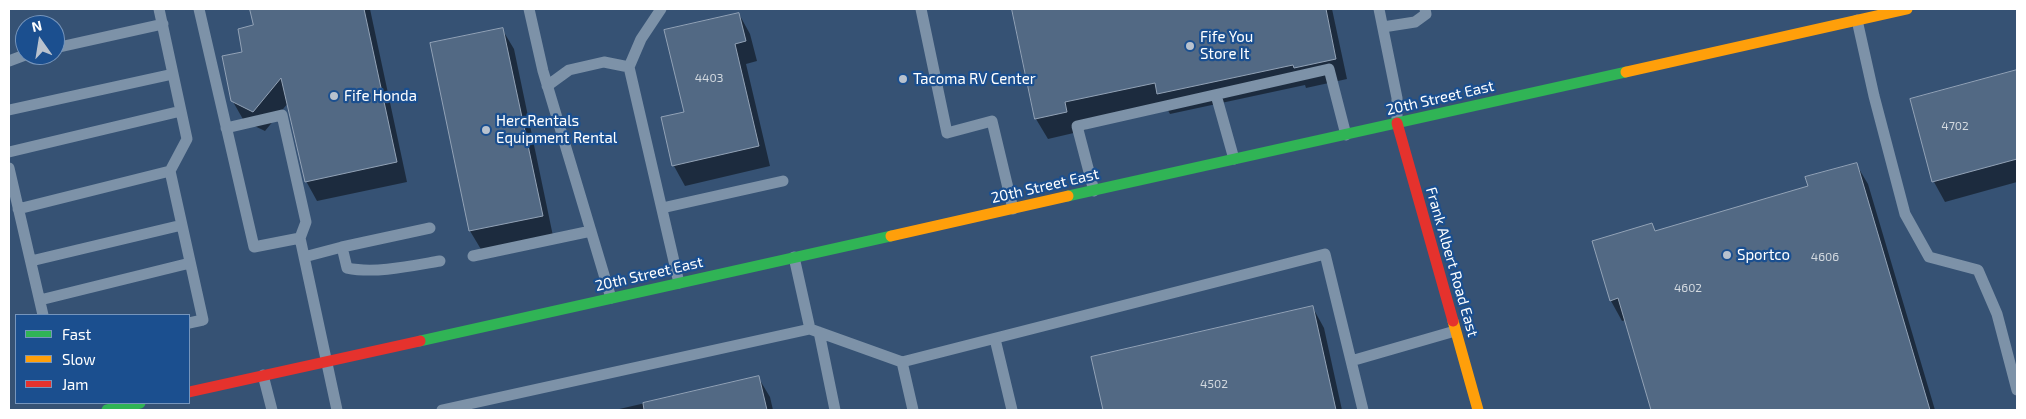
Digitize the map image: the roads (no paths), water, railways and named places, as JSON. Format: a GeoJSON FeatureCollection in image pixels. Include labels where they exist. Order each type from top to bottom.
{"type":"FeatureCollection","features":[{"type":"Feature","properties":{"kind":"main road","name":"20th Street East"},"geometry":{"type":"LineString","coordinates":[[190,392],[1907,9]]}},
{"type":"Feature","properties":{"kind":"main road","name":"Frank Albert Road East"},"geometry":{"type":"LineString","coordinates":[[1397,122],[1478,410]]}},
{"type":"Feature","properties":{"kind":"main road"},"geometry":{"type":"LineString","coordinates":[[107,410],[135,404]]}},
{"type":"Feature","properties":{"kind":"lane"},"geometry":{"type":"LineString","coordinates":[[160,9],[187,139],[170,171],[203,320],[190,323]]}},
{"type":"Feature","properties":{"kind":"lane"},"geometry":{"type":"LineString","coordinates":[[199,9],[254,247],[300,238]]}},
{"type":"Feature","properties":{"kind":"lane"},"geometry":{"type":"LineString","coordinates":[[529,9],[547,86],[611,298]]}},
{"type":"Feature","properties":{"kind":"lane"},"geometry":{"type":"LineString","coordinates":[[661,9],[641,39],[629,68],[679,283]]}},
{"type":"Feature","properties":{"kind":"lane"},"geometry":{"type":"LineString","coordinates":[[921,9],[947,132],[992,121],[1013,209]]}},
{"type":"Feature","properties":{"kind":"lane"},"geometry":{"type":"LineString","coordinates":[[1379,9],[1397,98],[1397,122]]}},
{"type":"Feature","properties":{"kind":"lane"},"geometry":{"type":"LineString","coordinates":[[1383,27],[1415,22],[1426,14],[1425,9]]}},
{"type":"Feature","properties":{"kind":"lane"},"geometry":{"type":"LineString","coordinates":[[1857,20],[1874,96],[1905,214],[1929,257],[1978,270],[1997,314],[2017,390]]}},
{"type":"Feature","properties":{"kind":"lane"},"geometry":{"type":"LineString","coordinates":[[65,46],[163,24]]}},
{"type":"Feature","properties":{"kind":"lane"},"geometry":{"type":"LineString","coordinates":[[547,86],[570,70],[604,62],[629,68]]}},
{"type":"Feature","properties":{"kind":"lane"},"geometry":{"type":"LineString","coordinates":[[1094,191],[1078,126],[1216,94],[1329,69],[1346,135]]}},
{"type":"Feature","properties":{"kind":"lane"},"geometry":{"type":"LineString","coordinates":[[9,110],[173,74]]}},
{"type":"Feature","properties":{"kind":"lane"},"geometry":{"type":"LineString","coordinates":[[1216,94],[1234,160]]}},
{"type":"Feature","properties":{"kind":"lane"},"geometry":{"type":"LineString","coordinates":[[9,152],[181,112]]}},
{"type":"Feature","properties":{"kind":"lane"},"geometry":{"type":"LineString","coordinates":[[226,128],[282,116],[306,222],[300,238],[337,410]]}},
{"type":"Feature","properties":{"kind":"lane"},"geometry":{"type":"LineString","coordinates":[[9,168],[43,314]]}},
{"type":"Feature","properties":{"kind":"lane"},"geometry":{"type":"LineString","coordinates":[[18,209],[170,171]]}},
{"type":"Feature","properties":{"kind":"lane"},"geometry":{"type":"LineString","coordinates":[[662,208],[784,181]]}},
{"type":"Feature","properties":{"kind":"lane"},"geometry":{"type":"LineString","coordinates":[[30,261],[182,225]]}},
{"type":"Feature","properties":{"kind":"lane"},"geometry":{"type":"LineString","coordinates":[[304,256],[430,228]]}},
{"type":"Feature","properties":{"kind":"lane"},"geometry":{"type":"LineString","coordinates":[[473,256],[591,231]]}},
{"type":"Feature","properties":{"kind":"lane"},"geometry":{"type":"LineString","coordinates":[[342,247],[347,268],[355,270],[399,269],[440,261]]}},
{"type":"Feature","properties":{"kind":"lane"},"geometry":{"type":"LineString","coordinates":[[442,410],[815,330],[902,362],[1325,254],[1363,410]]}},
{"type":"Feature","properties":{"kind":"lane"},"geometry":{"type":"LineString","coordinates":[[794,257],[835,410]]}},
{"type":"Feature","properties":{"kind":"lane"},"geometry":{"type":"LineString","coordinates":[[40,300],[190,264]]}},
{"type":"Feature","properties":{"kind":"lane"},"geometry":{"type":"LineString","coordinates":[[1351,361],[1455,331]]}},
{"type":"Feature","properties":{"kind":"lane"},"geometry":{"type":"LineString","coordinates":[[995,338],[1012,410]]}},
{"type":"Feature","properties":{"kind":"lane"},"geometry":{"type":"LineString","coordinates":[[902,362],[913,410]]}},
{"type":"Feature","properties":{"kind":"lane"},"geometry":{"type":"LineString","coordinates":[[264,376],[272,410]]}},
{"type":"Feature","properties":{"kind":"place","name":"Fife You Store It"},"geometry":{"type":"Point","coordinates":[1190,46]}},
{"type":"Feature","properties":{"kind":"place","name":"Tacoma RV Center"},"geometry":{"type":"Point","coordinates":[903,79]}},
{"type":"Feature","properties":{"kind":"place","name":"Fife Honda"},"geometry":{"type":"Point","coordinates":[334,96]}},
{"type":"Feature","properties":{"kind":"place","name":"HercRentals Equipment Rental"},"geometry":{"type":"Point","coordinates":[486,130]}},
{"type":"Feature","properties":{"kind":"place","name":"Sportco"},"geometry":{"type":"Point","coordinates":[1727,255]}}]}
